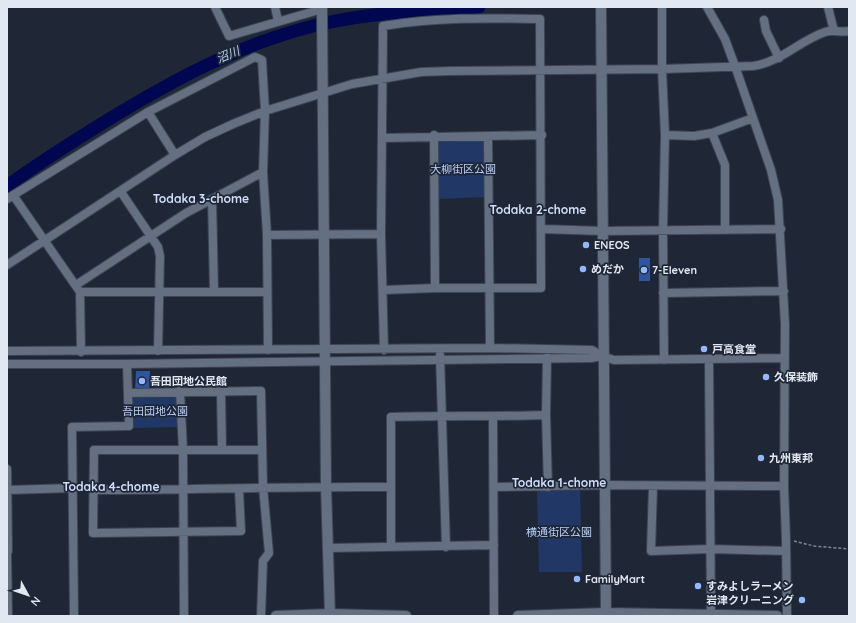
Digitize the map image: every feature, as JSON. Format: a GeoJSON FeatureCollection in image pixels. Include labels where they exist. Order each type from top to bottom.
{"type":"FeatureCollection","features":[{"type":"Feature","properties":{"kind":"street"},"geometry":{"type":"LineString","coordinates":[[215,7],[229,36],[322,8],[324,92],[326,486],[330,615]]}},
{"type":"Feature","properties":{"kind":"street"},"geometry":{"type":"LineString","coordinates":[[275,7],[278,21]]}},
{"type":"Feature","properties":{"kind":"street"},"geometry":{"type":"LineString","coordinates":[[600,7],[603,231],[602,356],[606,615]]}},
{"type":"Feature","properties":{"kind":"street"},"geometry":{"type":"LineString","coordinates":[[662,7],[662,69],[665,135],[663,230],[664,360]]}},
{"type":"Feature","properties":{"kind":"street"},"geometry":{"type":"LineString","coordinates":[[707,7],[724,39],[735,66],[771,170],[778,200],[784,291],[784,486],[787,616]]}},
{"type":"Feature","properties":{"kind":"street"},"geometry":{"type":"LineString","coordinates":[[828,7],[834,31]]}},
{"type":"Feature","properties":{"kind":"street"},"geometry":{"type":"LineString","coordinates":[[384,290],[435,288],[541,288],[542,135],[540,19],[470,18],[415,21],[383,26],[381,234],[384,290],[384,350]]}},
{"type":"Feature","properties":{"kind":"street"},"geometry":{"type":"LineString","coordinates":[[764,20],[766,31],[778,58]]}},
{"type":"Feature","properties":{"kind":"street"},"geometry":{"type":"LineString","coordinates":[[7,265],[121,192],[175,155],[205,138],[265,111],[352,84],[421,72],[662,69],[766,64],[814,36],[827,31],[843,33],[849,31]]}},
{"type":"Feature","properties":{"kind":"street"},"geometry":{"type":"LineString","coordinates":[[80,352],[78,289],[44,240],[10,197],[148,112],[255,57],[262,60],[264,68],[265,111],[263,172],[267,235],[266,292],[268,350]]}},
{"type":"Feature","properties":{"kind":"street"},"geometry":{"type":"LineString","coordinates":[[148,112],[175,155]]}},
{"type":"Feature","properties":{"kind":"street"},"geometry":{"type":"LineString","coordinates":[[665,135],[694,136],[712,133],[752,118]]}},
{"type":"Feature","properties":{"kind":"street"},"geometry":{"type":"LineString","coordinates":[[712,133],[725,165],[725,229]]}},
{"type":"Feature","properties":{"kind":"street"},"geometry":{"type":"LineString","coordinates":[[382,138],[542,135]]}},
{"type":"Feature","properties":{"kind":"street"},"geometry":{"type":"LineString","coordinates":[[434,136],[435,288]]}},
{"type":"Feature","properties":{"kind":"street"},"geometry":{"type":"LineString","coordinates":[[488,136],[490,348]]}},
{"type":"Feature","properties":{"kind":"street"},"geometry":{"type":"LineString","coordinates":[[78,289],[152,235],[186,213],[263,172]]}},
{"type":"Feature","properties":{"kind":"street"},"geometry":{"type":"LineString","coordinates":[[121,192],[152,235],[158,247],[160,256],[158,351]]}},
{"type":"Feature","properties":{"kind":"street"},"geometry":{"type":"LineString","coordinates":[[212,199],[214,290]]}},
{"type":"Feature","properties":{"kind":"street"},"geometry":{"type":"LineString","coordinates":[[542,229],[603,231],[781,229]]}},
{"type":"Feature","properties":{"kind":"street"},"geometry":{"type":"LineString","coordinates":[[267,235],[325,236],[381,234]]}},
{"type":"Feature","properties":{"kind":"street"},"geometry":{"type":"LineString","coordinates":[[78,289],[160,292],[214,290],[266,292]]}},
{"type":"Feature","properties":{"kind":"street"},"geometry":{"type":"LineString","coordinates":[[663,293],[784,291]]}},
{"type":"Feature","properties":{"kind":"street"},"geometry":{"type":"LineString","coordinates":[[7,351],[80,352],[490,348],[592,350],[602,356],[614,360],[784,358]]}},
{"type":"Feature","properties":{"kind":"street"},"geometry":{"type":"LineString","coordinates":[[439,349],[446,546]]}},
{"type":"Feature","properties":{"kind":"street"},"geometry":{"type":"LineString","coordinates":[[7,364],[326,362],[602,356]]}},
{"type":"Feature","properties":{"kind":"street"},"geometry":{"type":"LineString","coordinates":[[547,358],[546,415],[548,487]]}},
{"type":"Feature","properties":{"kind":"street"},"geometry":{"type":"LineString","coordinates":[[709,360],[711,615]]}},
{"type":"Feature","properties":{"kind":"street"},"geometry":{"type":"LineString","coordinates":[[74,616],[72,427],[129,426],[127,364]]}},
{"type":"Feature","properties":{"kind":"street"},"geometry":{"type":"LineString","coordinates":[[129,393],[180,391],[261,391],[263,487],[269,553],[262,562],[261,616]]}},
{"type":"Feature","properties":{"kind":"street"},"geometry":{"type":"LineString","coordinates":[[180,391],[183,450],[182,531],[184,616]]}},
{"type":"Feature","properties":{"kind":"street"},"geometry":{"type":"LineString","coordinates":[[221,392],[222,449]]}},
{"type":"Feature","properties":{"kind":"street"},"geometry":{"type":"LineString","coordinates":[[391,547],[391,416],[441,415],[493,417],[546,415]]}},
{"type":"Feature","properties":{"kind":"street"},"geometry":{"type":"LineString","coordinates":[[493,417],[494,616]]}},
{"type":"Feature","properties":{"kind":"street"},"geometry":{"type":"LineString","coordinates":[[238,489],[241,531],[93,533],[94,450],[262,450]]}},
{"type":"Feature","properties":{"kind":"street"},"geometry":{"type":"LineString","coordinates":[[7,468],[8,616]]}},
{"type":"Feature","properties":{"kind":"street"},"geometry":{"type":"LineString","coordinates":[[494,487],[604,485],[784,486]]}},
{"type":"Feature","properties":{"kind":"street"},"geometry":{"type":"LineString","coordinates":[[93,490],[183,490],[326,486],[391,487]]}},
{"type":"Feature","properties":{"kind":"street"},"geometry":{"type":"LineString","coordinates":[[653,486],[651,551],[710,549],[786,551]]}},
{"type":"Feature","properties":{"kind":"street"},"geometry":{"type":"LineString","coordinates":[[8,490],[72,488]]}},
{"type":"Feature","properties":{"kind":"street"},"geometry":{"type":"LineString","coordinates":[[328,548],[494,545]]}},
{"type":"Feature","properties":{"kind":"street"},"geometry":{"type":"LineString","coordinates":[[276,616],[406,616]]}},
{"type":"Feature","properties":{"kind":"street"},"geometry":{"type":"LineString","coordinates":[[518,616],[777,616]]}},
{"type":"Feature","properties":{"kind":"path"},"geometry":{"type":"LineString","coordinates":[[786,540],[814,546],[849,549]]}},
{"type":"Feature","properties":{"kind":"green space","name":"大柳街区公園"},"geometry":{"type":"Polygon","coordinates":[[[488,139],[488,197],[437,199],[437,140],[488,139]]]}},
{"type":"Feature","properties":{"kind":"green space","name":"吾田団地公園"},"geometry":{"type":"Polygon","coordinates":[[[130,393],[179,394],[180,427],[131,428],[130,393]]]}},
{"type":"Feature","properties":{"kind":"green space","name":"横通街区公園"},"geometry":{"type":"Polygon","coordinates":[[[580,490],[582,572],[539,572],[537,491],[580,490]]]}},
{"type":"Feature","properties":{"kind":"building","name":"7-Eleven"},"geometry":{"type":"Polygon","coordinates":[[[639,258],[650,258],[650,281],[639,281],[639,258]]]}},
{"type":"Feature","properties":{"kind":"building","name":"吾田団地公民館"},"geometry":{"type":"Polygon","coordinates":[[[136,371],[150,371],[149,390],[135,391],[136,371]]]}},
{"type":"Feature","properties":{"kind":"waterway","name":"沼川"},"geometry":{"type":"LineString","coordinates":[[7,186],[43,161],[157,91],[182,77],[233,53],[288,33],[317,25],[357,17],[479,7]]}},
{"type":"Feature","properties":{"kind":"place","name":"ENEOS"},"geometry":{"type":"Point","coordinates":[586,245]}},
{"type":"Feature","properties":{"kind":"place","name":"めだか"},"geometry":{"type":"Point","coordinates":[583,269]}},
{"type":"Feature","properties":{"kind":"place","name":"7-Eleven"},"geometry":{"type":"Point","coordinates":[644,270]}},
{"type":"Feature","properties":{"kind":"place","name":"戸高食堂"},"geometry":{"type":"Point","coordinates":[704,349]}},
{"type":"Feature","properties":{"kind":"place","name":"久保装飾"},"geometry":{"type":"Point","coordinates":[766,377]}},
{"type":"Feature","properties":{"kind":"place","name":"吾田団地公民館"},"geometry":{"type":"Point","coordinates":[142,381]}},
{"type":"Feature","properties":{"kind":"place","name":"九州東邦"},"geometry":{"type":"Point","coordinates":[761,458]}},
{"type":"Feature","properties":{"kind":"place","name":"FamilyMart"},"geometry":{"type":"Point","coordinates":[577,579]}},
{"type":"Feature","properties":{"kind":"place","name":"すみよしラーメン"},"geometry":{"type":"Point","coordinates":[698,586]}},
{"type":"Feature","properties":{"kind":"place","name":"岩津クリーニング"},"geometry":{"type":"Point","coordinates":[802,600]}},
{"type":"Feature","properties":{"kind":"district","name":"Todaka 3-chome"},"geometry":{"type":"Point","coordinates":[201,199]}},
{"type":"Feature","properties":{"kind":"district","name":"Todaka 2-chome"},"geometry":{"type":"Point","coordinates":[538,210]}},
{"type":"Feature","properties":{"kind":"district","name":"Todaka 1-chome"},"geometry":{"type":"Point","coordinates":[559,483]}},
{"type":"Feature","properties":{"kind":"district","name":"Todaka 4-chome"},"geometry":{"type":"Point","coordinates":[111,487]}}]}
